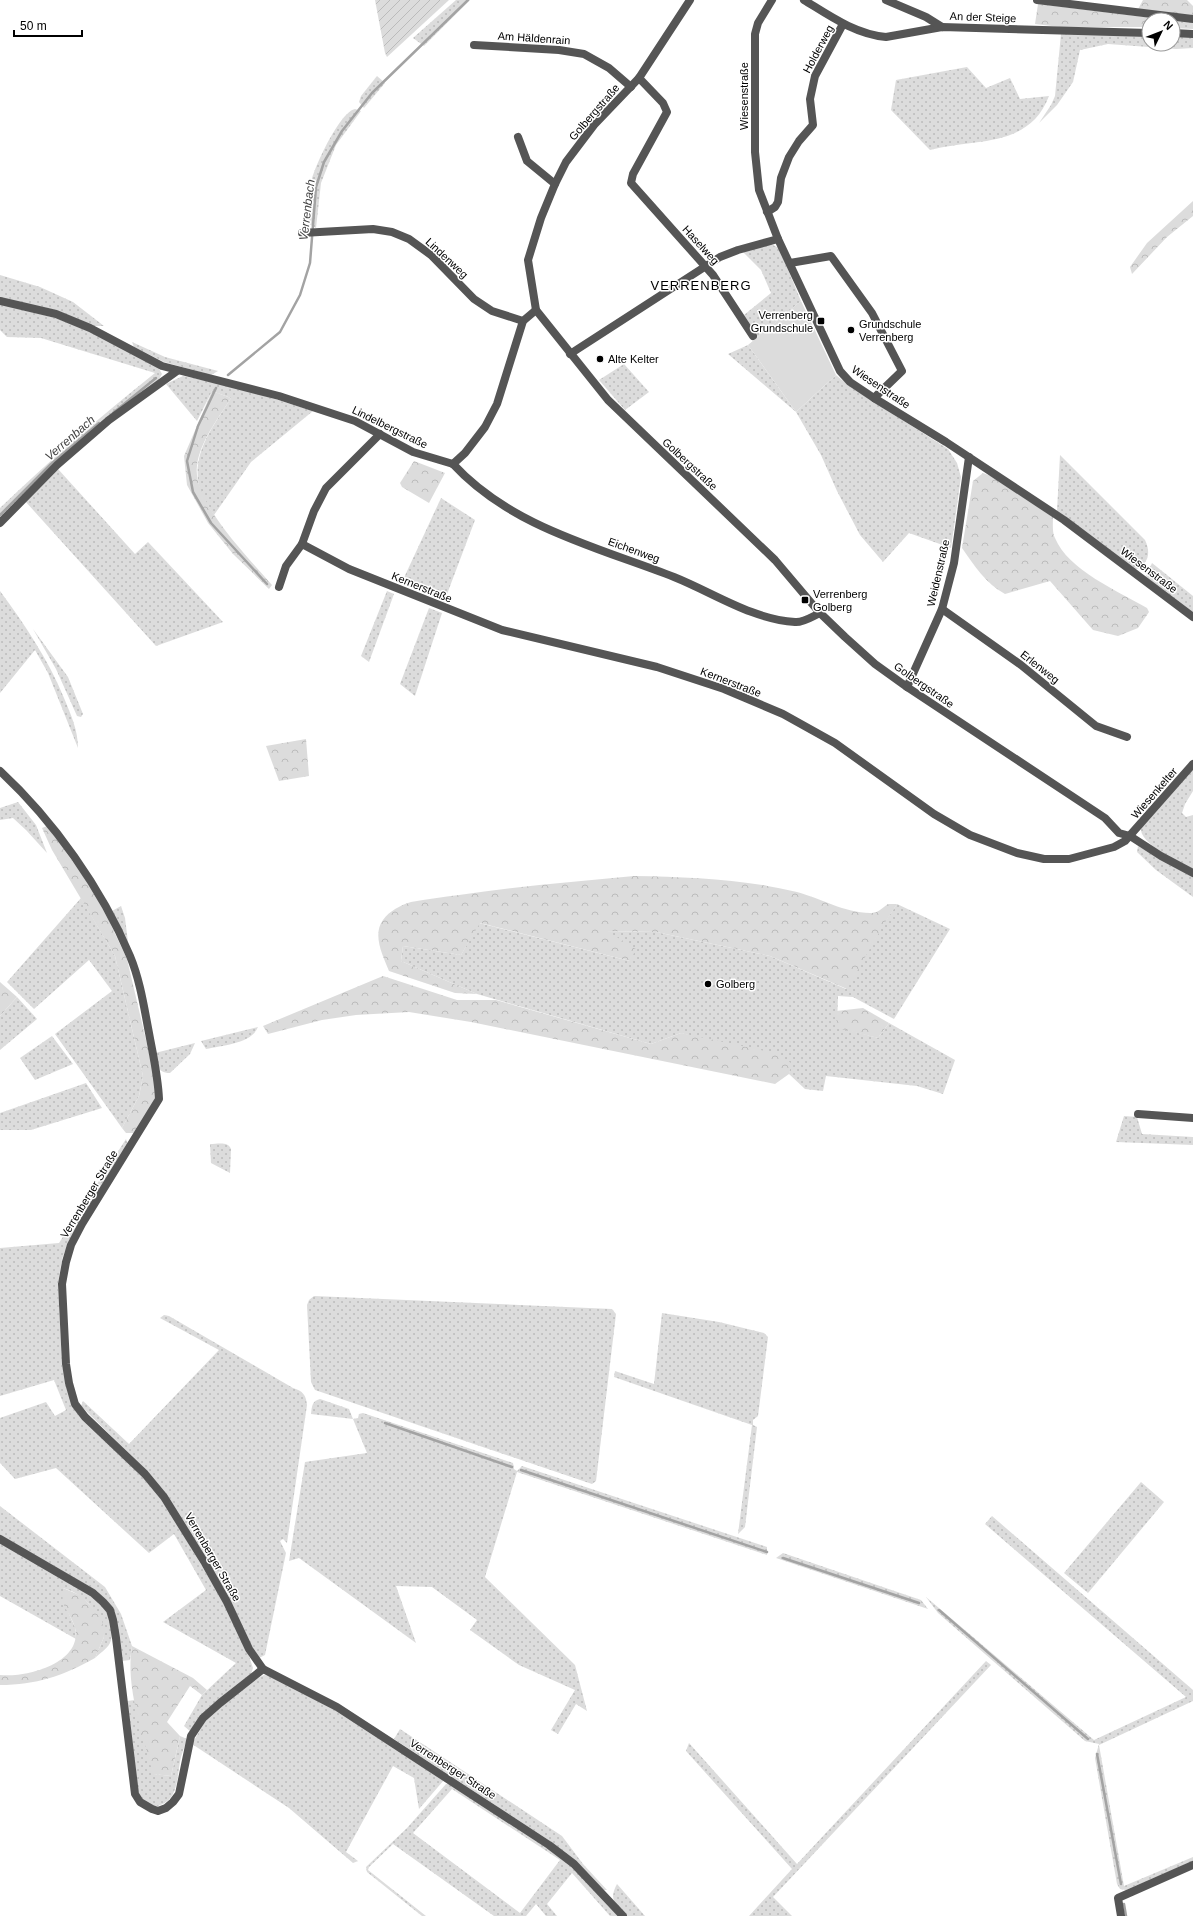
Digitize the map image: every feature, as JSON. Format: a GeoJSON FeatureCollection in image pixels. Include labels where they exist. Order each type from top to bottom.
{"type":"FeatureCollection","features":[{"type":"Feature","properties":{"kind":"street","name":"Golbergstraße"},"geometry":{"type":"LineString","coordinates":[[690,0],[639,78],[594,125],[566,162],[555,184],[541,218],[528,260],[536,310],[608,400],[775,560],[820,613],[875,664],[907,687],[1105,818],[1119,833],[1130,836],[1161,856],[1193,873]]}},
{"type":"Feature","properties":{"kind":"street","name":"Wiesenstraße"},"geometry":{"type":"LineString","coordinates":[[772,0],[758,23],[755,34],[755,152],[759,190],[778,239],[831,356],[840,371],[850,382],[874,398],[1064,520],[1193,617]]}},
{"type":"Feature","properties":{"kind":"street","name":"An der Steige"},"geometry":{"type":"LineString","coordinates":[[804,0],[843,24],[877,36],[886,37],[942,27],[1141,33]]}},
{"type":"Feature","properties":{"kind":"street"},"geometry":{"type":"LineString","coordinates":[[886,0],[926,17],[942,27]]}},
{"type":"Feature","properties":{"kind":"street"},"geometry":{"type":"LineString","coordinates":[[1036,0],[1193,19]]}},
{"type":"Feature","properties":{"kind":"street","name":"Holderweg"},"geometry":{"type":"LineString","coordinates":[[767,212],[775,207],[778,202],[781,178],[789,157],[799,141],[813,126],[810,99],[815,76],[843,24]]}},
{"type":"Feature","properties":{"kind":"street"},"geometry":{"type":"LineString","coordinates":[[1181,33],[1193,34]]}},
{"type":"Feature","properties":{"kind":"street","name":"Am Häldenrain"},"geometry":{"type":"LineString","coordinates":[[474,45],[559,50],[584,54],[609,68],[631,87]]}},
{"type":"Feature","properties":{"kind":"street","name":"Haselweg"},"geometry":{"type":"LineString","coordinates":[[639,78],[663,104],[667,112],[633,174],[631,183],[635,190],[706,265],[753,336]]}},
{"type":"Feature","properties":{"kind":"street"},"geometry":{"type":"LineString","coordinates":[[518,137],[526,161],[555,184]]}},
{"type":"Feature","properties":{"kind":"street","name":"Lindenweg"},"geometry":{"type":"LineString","coordinates":[[302,233],[373,229],[392,232],[409,239],[431,255],[474,299],[492,311],[523,320]]}},
{"type":"Feature","properties":{"kind":"street"},"geometry":{"type":"LineString","coordinates":[[570,354],[706,265],[738,250],[778,239]]}},
{"type":"Feature","properties":{"kind":"street"},"geometry":{"type":"LineString","coordinates":[[790,264],[831,256],[872,313],[902,371],[874,398]]}},
{"type":"Feature","properties":{"kind":"street","name":"Lindelbergstraße"},"geometry":{"type":"LineString","coordinates":[[0,301],[56,314],[90,328],[162,366],[289,398],[355,420],[413,452],[453,464]]}},
{"type":"Feature","properties":{"kind":"street"},"geometry":{"type":"LineString","coordinates":[[453,464],[476,440],[497,404],[523,320],[536,310]]}},
{"type":"Feature","properties":{"kind":"street"},"geometry":{"type":"LineString","coordinates":[[0,522],[57,465],[109,420],[177,370]]}},
{"type":"Feature","properties":{"kind":"street"},"geometry":{"type":"LineString","coordinates":[[279,587],[286,566],[302,544],[314,511],[326,488],[380,434]]}},
{"type":"Feature","properties":{"kind":"street","name":"Weidenstraße"},"geometry":{"type":"LineString","coordinates":[[907,687],[942,609],[954,563],[969,458]]}},
{"type":"Feature","properties":{"kind":"street","name":"Eichenweg"},"geometry":{"type":"LineString","coordinates":[[453,464],[466,478],[487,495],[545,529],[675,577],[749,612],[797,623],[820,613]]}},
{"type":"Feature","properties":{"kind":"street","name":"Kernerstraße"},"geometry":{"type":"LineString","coordinates":[[302,544],[350,569],[502,630],[657,667],[724,689],[783,714],[835,743],[934,814],[970,834],[1017,853],[1044,859],[1069,859],[1114,847],[1125,841],[1130,836]]}},
{"type":"Feature","properties":{"kind":"street","name":"Erlenweg"},"geometry":{"type":"LineString","coordinates":[[942,609],[1021,665],[1096,726],[1126,736]]}},
{"type":"Feature","properties":{"kind":"street","name":"Wiesenkelter"},"geometry":{"type":"LineString","coordinates":[[1130,836],[1193,764]]}},
{"type":"Feature","properties":{"kind":"street","name":"Verrenberger Straße"},"geometry":{"type":"LineString","coordinates":[[0,771],[40,813],[68,849],[94,886],[113,919],[131,957],[139,984],[157,1075],[159,1099],[82,1224],[71,1245],[66,1262],[62,1284],[66,1364],[69,1383],[76,1404],[85,1417],[145,1474],[164,1497],[205,1563],[227,1602],[249,1650],[263,1669],[337,1706],[549,1845],[574,1864],[623,1916]]}},
{"type":"Feature","properties":{"kind":"street"},"geometry":{"type":"LineString","coordinates":[[1138,1114],[1193,1118]]}},
{"type":"Feature","properties":{"kind":"street"},"geometry":{"type":"LineString","coordinates":[[0,1539],[94,1593],[110,1610],[115,1632],[135,1794],[146,1807],[158,1810],[166,1808],[173,1802],[179,1794],[185,1758],[191,1736],[203,1718],[263,1669]]}},
{"type":"Feature","properties":{"kind":"street"},"geometry":{"type":"LineString","coordinates":[[1120,1916],[1118,1898],[1193,1865]]}},
{"type":"Feature","properties":{"kind":"green space"},"geometry":{"type":"Polygon","coordinates":[[[375,0],[449,0],[387,57],[375,0]]]}},
{"type":"Feature","properties":{"kind":"green space"},"geometry":{"type":"Polygon","coordinates":[[[456,0],[470,0],[424,46],[413,38],[456,0]]]}},
{"type":"Feature","properties":{"kind":"green space"},"geometry":{"type":"Polygon","coordinates":[[[1143,0],[1187,0],[1193,6],[1193,17],[1181,16],[1181,12],[1137,11],[1143,0]]]}},
{"type":"Feature","properties":{"kind":"green space"},"geometry":{"type":"Polygon","coordinates":[[[1038,4],[1141,17],[1141,27],[1060,27],[1035,24],[1038,4]]]}},
{"type":"Feature","properties":{"kind":"green space"},"geometry":{"type":"Polygon","coordinates":[[[1181,20],[1193,21],[1193,29],[1181,28],[1181,20]]]}},
{"type":"Feature","properties":{"kind":"green space"},"geometry":{"type":"Polygon","coordinates":[[[1061,34],[1141,35],[1141,46],[1108,44],[1080,50],[1073,82],[1057,105],[1039,123],[1055,96],[1061,34]]]}},
{"type":"Feature","properties":{"kind":"green space"},"geometry":{"type":"Polygon","coordinates":[[[1181,36],[1193,36],[1193,48],[1181,49],[1181,36]]]}},
{"type":"Feature","properties":{"kind":"green space"},"geometry":{"type":"Polygon","coordinates":[[[967,67],[986,88],[1010,78],[1020,99],[1049,96],[1040,113],[1028,125],[1014,133],[982,142],[947,146],[930,150],[891,110],[896,80],[967,67]]]}},
{"type":"Feature","properties":{"kind":"green space"},"geometry":{"type":"Polygon","coordinates":[[[377,76],[385,83],[364,108],[359,102],[361,96],[377,76]]]}},
{"type":"Feature","properties":{"kind":"green space"},"geometry":{"type":"Polygon","coordinates":[[[355,109],[361,111],[336,145],[321,183],[316,228],[307,223],[312,179],[318,162],[329,140],[343,119],[349,112],[355,109]]]}},
{"type":"Feature","properties":{"kind":"green space"},"geometry":{"type":"Polygon","coordinates":[[[1193,201],[1193,216],[1167,237],[1132,274],[1130,267],[1147,243],[1193,201]]]}},
{"type":"Feature","properties":{"kind":"green space"},"geometry":{"type":"Polygon","coordinates":[[[771,244],[779,248],[801,301],[758,337],[744,315],[771,293],[761,270],[743,252],[771,244]]]}},
{"type":"Feature","properties":{"kind":"green space"},"geometry":{"type":"Polygon","coordinates":[[[0,275],[40,287],[73,302],[104,326],[93,326],[56,310],[0,298],[0,275]]]}},
{"type":"Feature","properties":{"kind":"green space"},"geometry":{"type":"Polygon","coordinates":[[[801,301],[836,375],[796,412],[748,345],[801,301]]]}},
{"type":"Feature","properties":{"kind":"green space"},"geometry":{"type":"Polygon","coordinates":[[[0,304],[55,318],[88,330],[158,367],[162,374],[158,381],[0,519],[0,508],[19,490],[115,405],[155,373],[41,338],[7,337],[0,330],[0,304]]]}},
{"type":"Feature","properties":{"kind":"green space"},"geometry":{"type":"Polygon","coordinates":[[[132,342],[165,357],[218,371],[211,375],[164,362],[134,347],[132,342]]]}},
{"type":"Feature","properties":{"kind":"green space"},"geometry":{"type":"Polygon","coordinates":[[[748,345],[796,412],[728,354],[748,345]]]}},
{"type":"Feature","properties":{"kind":"green space"},"geometry":{"type":"Polygon","coordinates":[[[624,364],[649,392],[625,410],[599,380],[624,364]]]}},
{"type":"Feature","properties":{"kind":"green space"},"geometry":{"type":"Polygon","coordinates":[[[836,375],[852,388],[948,449],[957,463],[961,477],[951,548],[909,533],[883,562],[860,535],[837,491],[821,455],[796,412],[836,375]]]}},
{"type":"Feature","properties":{"kind":"green space"},"geometry":{"type":"Polygon","coordinates":[[[183,376],[240,388],[313,411],[251,462],[214,515],[200,490],[198,465],[205,441],[231,398],[212,391],[197,421],[166,384],[183,376]]]}},
{"type":"Feature","properties":{"kind":"green space"},"geometry":{"type":"Polygon","coordinates":[[[212,391],[231,398],[210,430],[202,448],[197,466],[198,480],[213,513],[237,545],[272,585],[269,589],[233,554],[208,523],[187,485],[184,456],[212,391]]]}},
{"type":"Feature","properties":{"kind":"green space"},"geometry":{"type":"Polygon","coordinates":[[[1060,455],[1145,540],[1148,549],[1148,557],[1140,567],[1135,570],[1057,511],[1060,455]]]}},
{"type":"Feature","properties":{"kind":"green space"},"geometry":{"type":"Polygon","coordinates":[[[414,461],[445,473],[429,503],[402,487],[400,483],[414,461]]]}},
{"type":"Feature","properties":{"kind":"green space"},"geometry":{"type":"Polygon","coordinates":[[[58,469],[135,554],[148,542],[223,622],[156,646],[25,501],[58,469]]]}},
{"type":"Feature","properties":{"kind":"green space"},"geometry":{"type":"Polygon","coordinates":[[[983,473],[991,476],[1053,517],[1054,536],[1061,549],[1082,570],[1095,579],[1147,608],[1149,612],[1138,628],[1118,636],[1093,630],[1050,581],[1005,594],[986,580],[962,548],[973,481],[983,473]]]}},
{"type":"Feature","properties":{"kind":"green space"},"geometry":{"type":"Polygon","coordinates":[[[441,498],[475,520],[444,602],[402,582],[441,498]]]}},
{"type":"Feature","properties":{"kind":"green space"},"geometry":{"type":"Polygon","coordinates":[[[1152,563],[1193,596],[1193,614],[1151,582],[1146,576],[1152,563]]]}},
{"type":"Feature","properties":{"kind":"green space"},"geometry":{"type":"Polygon","coordinates":[[[0,591],[27,630],[58,684],[74,723],[78,748],[48,673],[35,650],[0,693],[0,591]]]}},
{"type":"Feature","properties":{"kind":"green space"},"geometry":{"type":"Polygon","coordinates":[[[387,591],[394,594],[369,662],[361,656],[387,591]]]}},
{"type":"Feature","properties":{"kind":"green space"},"geometry":{"type":"Polygon","coordinates":[[[429,608],[442,613],[415,696],[400,684],[429,608]]]}},
{"type":"Feature","properties":{"kind":"green space"},"geometry":{"type":"Polygon","coordinates":[[[33,629],[68,677],[83,714],[81,717],[77,716],[56,669],[33,629]]]}},
{"type":"Feature","properties":{"kind":"green space"},"geometry":{"type":"Polygon","coordinates":[[[306,739],[309,776],[279,781],[266,746],[306,739]]]}},
{"type":"Feature","properties":{"kind":"green space"},"geometry":{"type":"Polygon","coordinates":[[[1193,768],[1193,791],[1185,804],[1182,813],[1186,817],[1193,815],[1193,869],[1161,852],[1153,846],[1146,840],[1142,833],[1141,827],[1193,768]]]}},
{"type":"Feature","properties":{"kind":"green space"},"geometry":{"type":"Polygon","coordinates":[[[18,802],[36,825],[47,853],[13,818],[0,820],[0,808],[18,802]]]}},
{"type":"Feature","properties":{"kind":"green space"},"geometry":{"type":"Polygon","coordinates":[[[47,826],[91,887],[127,959],[154,1074],[156,1095],[151,1108],[134,1133],[126,1133],[122,1128],[139,1096],[143,1076],[115,956],[52,850],[42,828],[47,826]]]}},
{"type":"Feature","properties":{"kind":"green space"},"geometry":{"type":"Polygon","coordinates":[[[1138,846],[1193,877],[1193,897],[1156,870],[1137,852],[1138,846]]]}},
{"type":"Feature","properties":{"kind":"green space"},"geometry":{"type":"Polygon","coordinates":[[[634,876],[696,878],[756,884],[797,892],[851,911],[875,913],[888,904],[897,904],[847,989],[770,956],[656,932],[607,931],[636,949],[630,961],[480,923],[461,955],[403,946],[401,961],[477,994],[455,993],[389,971],[378,939],[380,926],[388,914],[411,902],[503,889],[634,876]]]}},
{"type":"Feature","properties":{"kind":"green space"},"geometry":{"type":"Polygon","coordinates":[[[81,898],[115,956],[143,1076],[139,1096],[122,1128],[55,1034],[112,991],[89,960],[34,1009],[7,982],[81,898]]]}},
{"type":"Feature","properties":{"kind":"green space"},"geometry":{"type":"Polygon","coordinates":[[[897,904],[950,929],[894,1019],[853,997],[838,996],[837,1027],[878,1038],[889,1023],[955,1060],[943,1094],[917,1086],[826,1076],[823,1091],[805,1089],[789,1074],[790,1063],[681,1033],[651,1044],[477,994],[401,961],[403,946],[461,955],[479,923],[630,961],[606,931],[656,932],[770,956],[846,989],[884,923],[897,904]]]}},
{"type":"Feature","properties":{"kind":"green space"},"geometry":{"type":"Polygon","coordinates":[[[121,906],[125,918],[128,942],[112,911],[121,906]]]}},
{"type":"Feature","properties":{"kind":"green space"},"geometry":{"type":"Polygon","coordinates":[[[383,976],[457,1000],[496,1000],[651,1044],[681,1033],[775,1053],[791,1063],[789,1074],[775,1084],[471,1022],[409,1012],[356,1015],[322,1020],[268,1034],[263,1026],[383,976]]]}},
{"type":"Feature","properties":{"kind":"green space"},"geometry":{"type":"Polygon","coordinates":[[[0,982],[17,997],[0,1016],[0,982]]]}},
{"type":"Feature","properties":{"kind":"green space"},"geometry":{"type":"Polygon","coordinates":[[[17,997],[37,1019],[0,1050],[0,1016],[17,997]]]}},
{"type":"Feature","properties":{"kind":"green space"},"geometry":{"type":"Polygon","coordinates":[[[863,1008],[889,1023],[878,1038],[837,1028],[836,1011],[863,1008]]]}},
{"type":"Feature","properties":{"kind":"green space"},"geometry":{"type":"Polygon","coordinates":[[[258,1027],[249,1037],[228,1045],[206,1049],[201,1041],[258,1027]]]}},
{"type":"Feature","properties":{"kind":"green space"},"geometry":{"type":"Polygon","coordinates":[[[52,1036],[73,1064],[35,1080],[20,1058],[52,1036]]]}},
{"type":"Feature","properties":{"kind":"green space"},"geometry":{"type":"Polygon","coordinates":[[[195,1043],[190,1054],[170,1073],[165,1073],[158,1067],[155,1053],[195,1043]]]}},
{"type":"Feature","properties":{"kind":"green space"},"geometry":{"type":"Polygon","coordinates":[[[86,1083],[102,1108],[31,1130],[0,1130],[0,1113],[86,1083]]]}},
{"type":"Feature","properties":{"kind":"green space"},"geometry":{"type":"Polygon","coordinates":[[[1124,1116],[1137,1117],[1142,1134],[1193,1137],[1193,1145],[1116,1142],[1124,1116]]]}},
{"type":"Feature","properties":{"kind":"green space"},"geometry":{"type":"Polygon","coordinates":[[[126,1139],[128,1145],[79,1222],[68,1243],[62,1259],[58,1283],[62,1365],[72,1405],[124,1455],[162,1499],[224,1603],[248,1653],[253,1668],[251,1674],[191,1732],[184,1726],[202,1695],[236,1663],[163,1622],[206,1590],[174,1534],[149,1553],[56,1468],[15,1479],[0,1463],[0,1418],[46,1402],[55,1416],[66,1410],[54,1380],[0,1396],[0,1248],[59,1243],[126,1139]]]}},
{"type":"Feature","properties":{"kind":"green space"},"geometry":{"type":"Polygon","coordinates":[[[210,1144],[225,1144],[230,1146],[230,1173],[211,1163],[210,1144]]]}},
{"type":"Feature","properties":{"kind":"green space"},"geometry":{"type":"Polygon","coordinates":[[[314,1296],[612,1309],[616,1314],[596,1481],[592,1484],[315,1390],[311,1382],[307,1305],[309,1300],[314,1296]]]}},
{"type":"Feature","properties":{"kind":"green space"},"geometry":{"type":"Polygon","coordinates":[[[662,1313],[719,1322],[764,1333],[768,1337],[758,1416],[753,1420],[753,1425],[757,1427],[745,1527],[738,1534],[752,1425],[614,1377],[615,1371],[654,1384],[662,1313]]]}},
{"type":"Feature","properties":{"kind":"green space"},"geometry":{"type":"Polygon","coordinates":[[[164,1315],[169,1316],[299,1391],[306,1399],[307,1405],[287,1543],[283,1539],[280,1541],[286,1553],[265,1655],[259,1658],[148,1472],[81,1406],[83,1401],[129,1444],[219,1350],[160,1318],[164,1315]]]}},
{"type":"Feature","properties":{"kind":"green space"},"geometry":{"type":"Polygon","coordinates":[[[320,1399],[349,1409],[353,1419],[311,1414],[312,1406],[317,1400],[320,1399]]]}},
{"type":"Feature","properties":{"kind":"green space"},"geometry":{"type":"Polygon","coordinates":[[[363,1413],[513,1463],[514,1469],[517,1471],[522,1466],[767,1547],[767,1555],[517,1472],[485,1577],[575,1665],[587,1711],[576,1704],[558,1734],[551,1730],[575,1690],[519,1665],[470,1630],[477,1620],[432,1587],[396,1586],[416,1643],[299,1558],[289,1561],[305,1462],[367,1453],[353,1419],[358,1418],[359,1414],[363,1413]]]}},
{"type":"Feature","properties":{"kind":"green space"},"geometry":{"type":"Polygon","coordinates":[[[1141,1482],[1164,1502],[1088,1593],[1064,1573],[1141,1482]]]}},
{"type":"Feature","properties":{"kind":"green space"},"geometry":{"type":"Polygon","coordinates":[[[0,1506],[105,1587],[121,1614],[132,1646],[130,1660],[122,1661],[106,1600],[97,1591],[0,1535],[0,1506]]]}},
{"type":"Feature","properties":{"kind":"green space"},"geometry":{"type":"Polygon","coordinates":[[[992,1516],[1193,1690],[1193,1701],[1099,1745],[1124,1886],[1193,1857],[1193,1861],[1126,1890],[1120,1889],[1117,1884],[1095,1758],[1099,1744],[1085,1741],[938,1613],[926,1597],[1094,1740],[1186,1697],[985,1524],[992,1516]]]}},
{"type":"Feature","properties":{"kind":"green space"},"geometry":{"type":"Polygon","coordinates":[[[0,1542],[58,1574],[101,1604],[111,1620],[112,1636],[109,1645],[95,1658],[104,1637],[91,1606],[80,1596],[72,1592],[63,1588],[63,1601],[75,1627],[76,1639],[0,1596],[0,1542]]]}},
{"type":"Feature","properties":{"kind":"green space"},"geometry":{"type":"Polygon","coordinates":[[[783,1553],[921,1600],[928,1609],[776,1558],[783,1553]]]}},
{"type":"Feature","properties":{"kind":"green space"},"geometry":{"type":"Polygon","coordinates":[[[63,1588],[82,1596],[102,1619],[104,1637],[95,1658],[72,1670],[49,1678],[13,1685],[0,1685],[0,1675],[24,1674],[37,1671],[62,1659],[70,1651],[75,1640],[75,1628],[73,1621],[63,1603],[63,1588]]]}},
{"type":"Feature","properties":{"kind":"green space"},"geometry":{"type":"Polygon","coordinates":[[[132,1646],[193,1678],[207,1690],[202,1695],[190,1686],[167,1722],[180,1736],[171,1776],[153,1774],[140,1727],[133,1694],[130,1662],[132,1646]]]}},
{"type":"Feature","properties":{"kind":"green space"},"geometry":{"type":"Polygon","coordinates":[[[986,1661],[991,1665],[773,1897],[792,1916],[749,1916],[792,1869],[686,1751],[689,1743],[797,1864],[986,1661]]]}},
{"type":"Feature","properties":{"kind":"green space"},"geometry":{"type":"Polygon","coordinates":[[[264,1675],[272,1676],[335,1709],[444,1780],[419,1809],[414,1778],[393,1766],[346,1852],[358,1861],[353,1863],[289,1808],[192,1744],[207,1718],[254,1680],[264,1675]]]}},
{"type":"Feature","properties":{"kind":"green space"},"geometry":{"type":"Polygon","coordinates":[[[135,1700],[154,1774],[171,1776],[180,1736],[187,1739],[181,1757],[173,1795],[162,1804],[154,1807],[142,1799],[138,1791],[127,1701],[135,1700]]]}},
{"type":"Feature","properties":{"kind":"green space"},"geometry":{"type":"Polygon","coordinates":[[[400,1729],[562,1836],[583,1864],[607,1890],[604,1890],[550,1841],[394,1739],[400,1729]]]}},
{"type":"Feature","properties":{"kind":"green space"},"geometry":{"type":"Polygon","coordinates":[[[446,1784],[450,1784],[549,1848],[574,1868],[619,1916],[610,1916],[572,1873],[547,1904],[557,1916],[546,1916],[536,1904],[526,1916],[494,1916],[393,1844],[369,1867],[368,1870],[426,1916],[422,1916],[367,1872],[366,1867],[407,1828],[446,1784]],[[452,1789],[413,1833],[520,1913],[560,1860],[452,1789]]]}},
{"type":"Feature","properties":{"kind":"green space"},"geometry":{"type":"Polygon","coordinates":[[[617,1884],[645,1916],[628,1916],[617,1905],[613,1898],[613,1894],[617,1884]]]}},
{"type":"Feature","properties":{"kind":"waterway","name":"Verrenbach"},"geometry":{"type":"LineString","coordinates":[[228,375],[280,332],[300,295],[310,263],[316,187],[324,162],[342,131],[372,93],[468,0]]}},
{"type":"Feature","properties":{"kind":"waterway","name":"Verrenbach"},"geometry":{"type":"LineString","coordinates":[[113,413],[156,378]]}},
{"type":"Feature","properties":{"kind":"waterway"},"geometry":{"type":"LineString","coordinates":[[216,388],[198,426],[187,461],[193,492],[211,523],[267,584]]}},
{"type":"Feature","properties":{"kind":"waterway","name":"Verrenbach"},"geometry":{"type":"LineString","coordinates":[[0,515],[51,464],[99,423]]}},
{"type":"Feature","properties":{"kind":"waterway"},"geometry":{"type":"LineString","coordinates":[[385,1423],[512,1467]]}},
{"type":"Feature","properties":{"kind":"waterway"},"geometry":{"type":"LineString","coordinates":[[521,1470],[767,1552]]}},
{"type":"Feature","properties":{"kind":"waterway"},"geometry":{"type":"LineString","coordinates":[[783,1558],[919,1603]]}},
{"type":"Feature","properties":{"kind":"waterway"},"geometry":{"type":"LineString","coordinates":[[939,1610],[1088,1739]]}},
{"type":"Feature","properties":{"kind":"waterway"},"geometry":{"type":"LineString","coordinates":[[1097,1754],[1121,1884]]}},
{"type":"Feature","properties":{"kind":"waterway"},"geometry":{"type":"LineString","coordinates":[[1124,1904],[1126,1916]]}},
{"type":"Feature","properties":{"kind":"place","name":"Verrenberg Grundschule"},"geometry":{"type":"Point","coordinates":[821,321]}},
{"type":"Feature","properties":{"kind":"place","name":"Grundschule Verrenberg"},"geometry":{"type":"Point","coordinates":[851,330]}},
{"type":"Feature","properties":{"kind":"place","name":"Alte Kelter"},"geometry":{"type":"Point","coordinates":[600,359]}},
{"type":"Feature","properties":{"kind":"place","name":"Verrenberg Golberg"},"geometry":{"type":"Point","coordinates":[805,600]}},
{"type":"Feature","properties":{"kind":"place","name":"Golberg"},"geometry":{"type":"Point","coordinates":[708,984]}},
{"type":"Feature","properties":{"kind":"district","name":"VERRENBERG"},"geometry":{"type":"Point","coordinates":[701,285]}}]}
